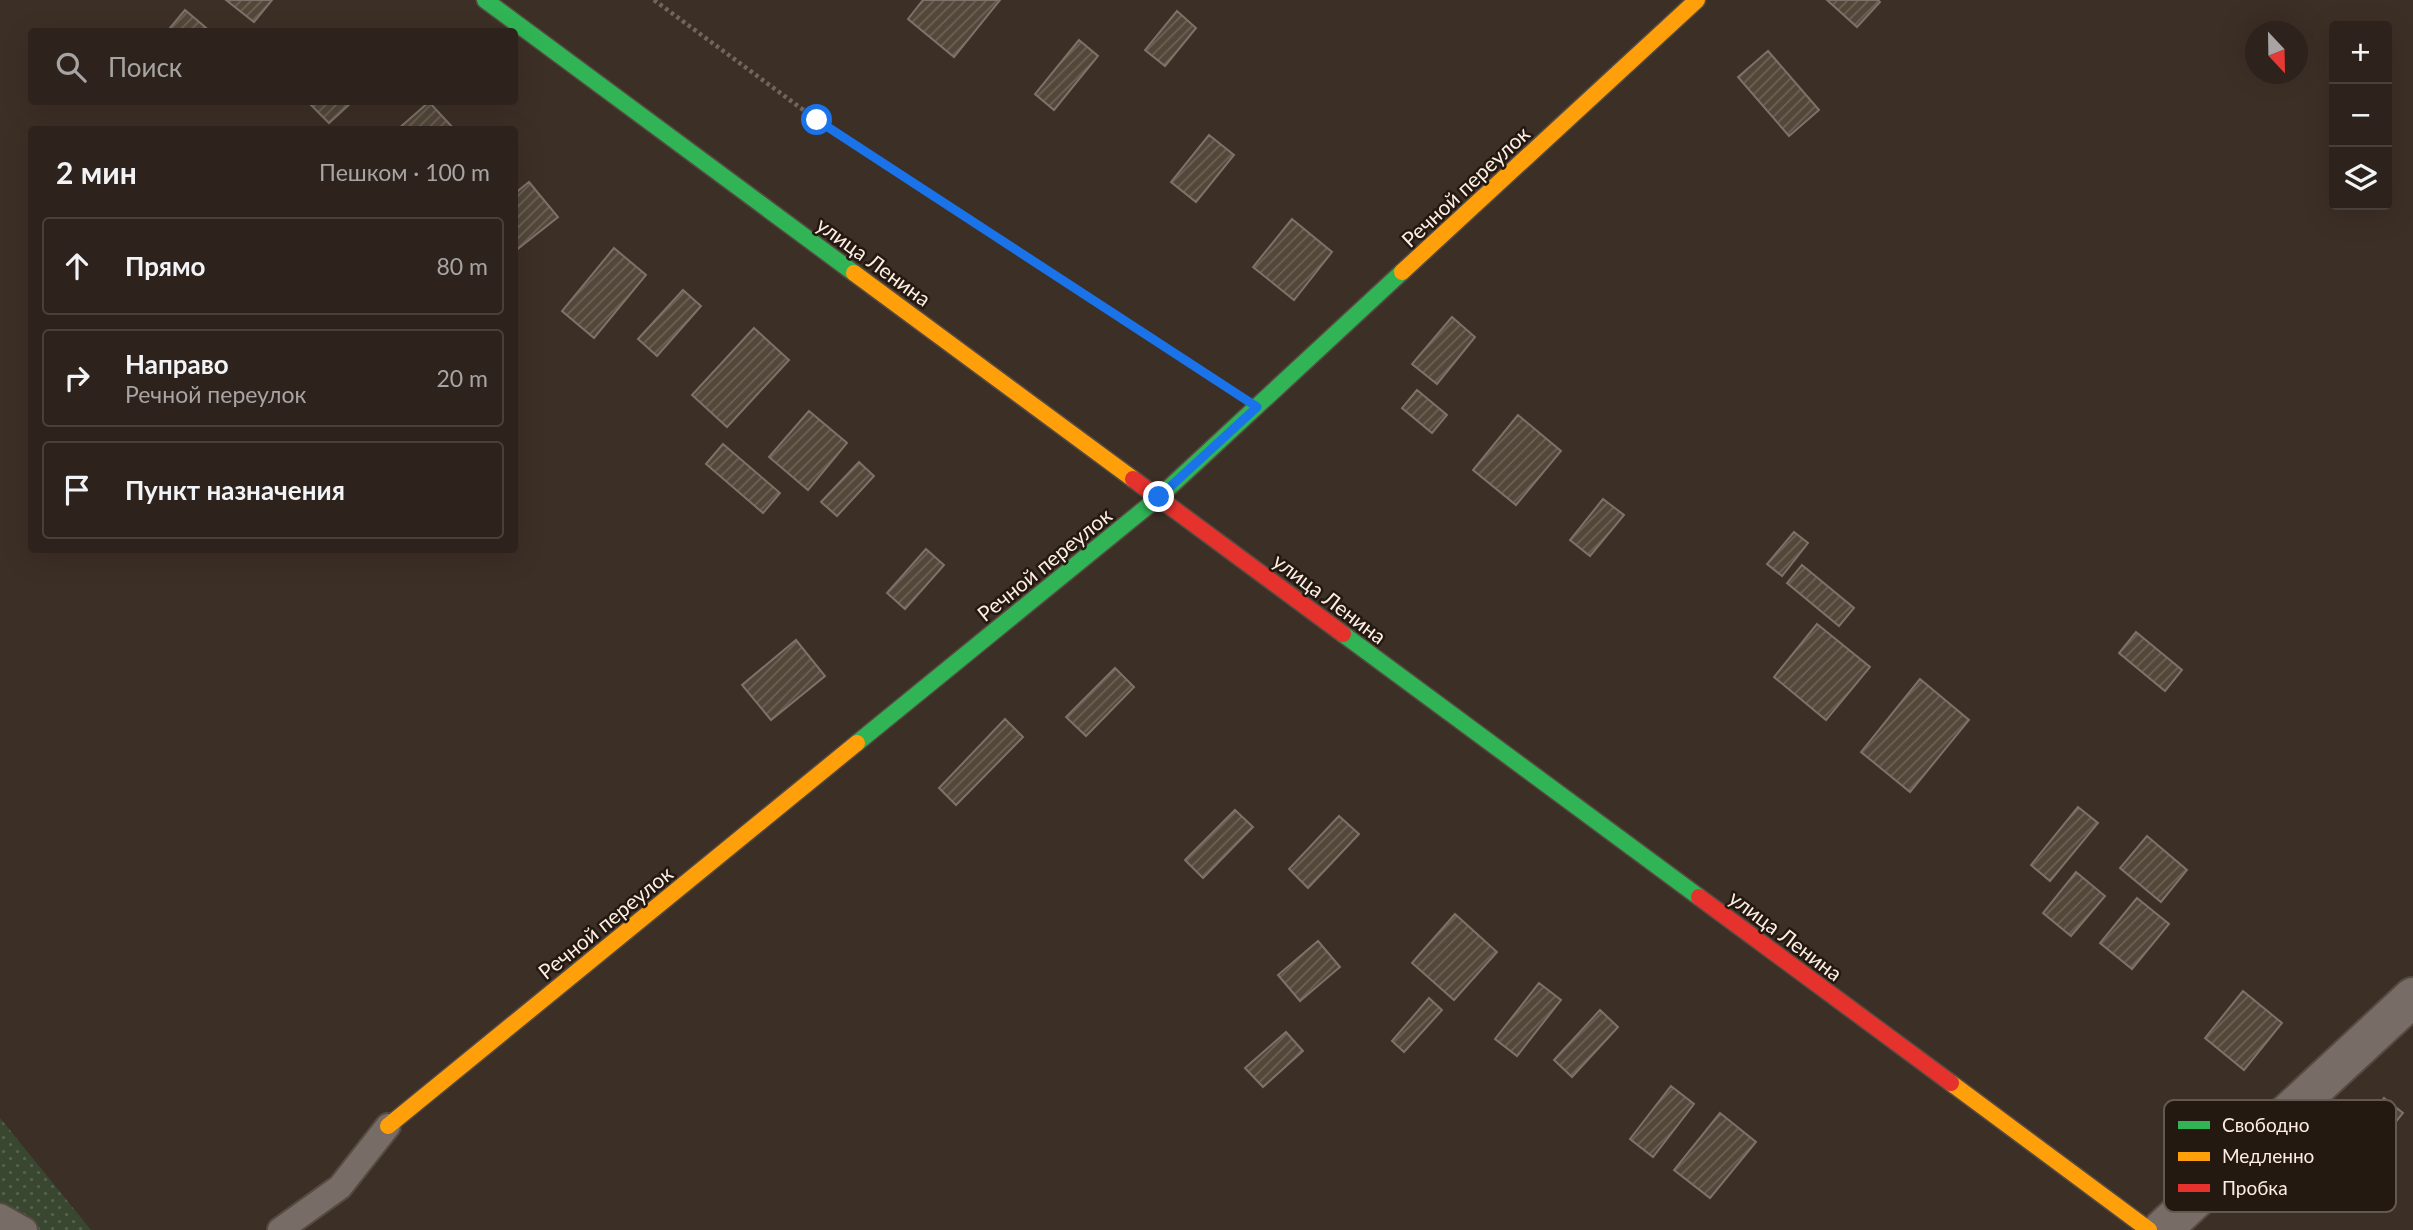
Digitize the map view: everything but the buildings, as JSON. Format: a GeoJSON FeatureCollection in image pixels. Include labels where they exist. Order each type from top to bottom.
{"type":"FeatureCollection","features":[{"type":"Feature","properties":{"kind":"street","name":"улица Ленина"},"geometry":{"type":"LineString","coordinates":[[485,0],[2149,1230]]}},
{"type":"Feature","properties":{"kind":"street","name":"Речной переулок"},"geometry":{"type":"LineString","coordinates":[[388,1126],[1159,497],[1697,0]]}},
{"type":"Feature","properties":{"kind":"street"},"geometry":{"type":"LineString","coordinates":[[2302,1100],[2413,997]]}},
{"type":"Feature","properties":{"kind":"street"},"geometry":{"type":"LineString","coordinates":[[2162,1230],[2181,1212]]}},
{"type":"Feature","properties":{"kind":"lane"},"geometry":{"type":"LineString","coordinates":[[280,1230],[340,1187],[388,1126]]}},
{"type":"Feature","properties":{"kind":"lane"},"geometry":{"type":"LineString","coordinates":[[0,1216],[24,1230]]}},
{"type":"Feature","properties":{"kind":"path"},"geometry":{"type":"LineString","coordinates":[[654,0],[817,120],[1257,407]]}},
{"type":"Feature","properties":{"kind":"green space"},"geometry":{"type":"Polygon","coordinates":[[[0,1118],[91,1230],[0,1230],[0,1118]]]}},
{"type":"Feature","properties":{"kind":"traffic: fast"},"geometry":{"type":"LineString","coordinates":[[485,0],[854,273]]}},
{"type":"Feature","properties":{"kind":"traffic: fast"},"geometry":{"type":"LineString","coordinates":[[857,743],[1159,497],[1402,272]]}},
{"type":"Feature","properties":{"kind":"traffic: fast"},"geometry":{"type":"LineString","coordinates":[[1343,634],[1699,897]]}},
{"type":"Feature","properties":{"kind":"traffic: slow"},"geometry":{"type":"LineString","coordinates":[[1402,272],[1697,0]]}},
{"type":"Feature","properties":{"kind":"traffic: slow"},"geometry":{"type":"LineString","coordinates":[[854,273],[1133,479]]}},
{"type":"Feature","properties":{"kind":"traffic: slow"},"geometry":{"type":"LineString","coordinates":[[388,1126],[857,743]]}},
{"type":"Feature","properties":{"kind":"traffic: slow"},"geometry":{"type":"LineString","coordinates":[[1951,1083],[2149,1230]]}},
{"type":"Feature","properties":{"kind":"traffic: jam"},"geometry":{"type":"LineString","coordinates":[[1133,479],[1343,634]]}},
{"type":"Feature","properties":{"kind":"traffic: jam"},"geometry":{"type":"LineString","coordinates":[[1699,897],[1951,1083]]}},
{"type":"Feature","properties":{"kind":"route"},"geometry":{"type":"LineString","coordinates":[[817,120],[1257,407],[1159,497]]}}]}
